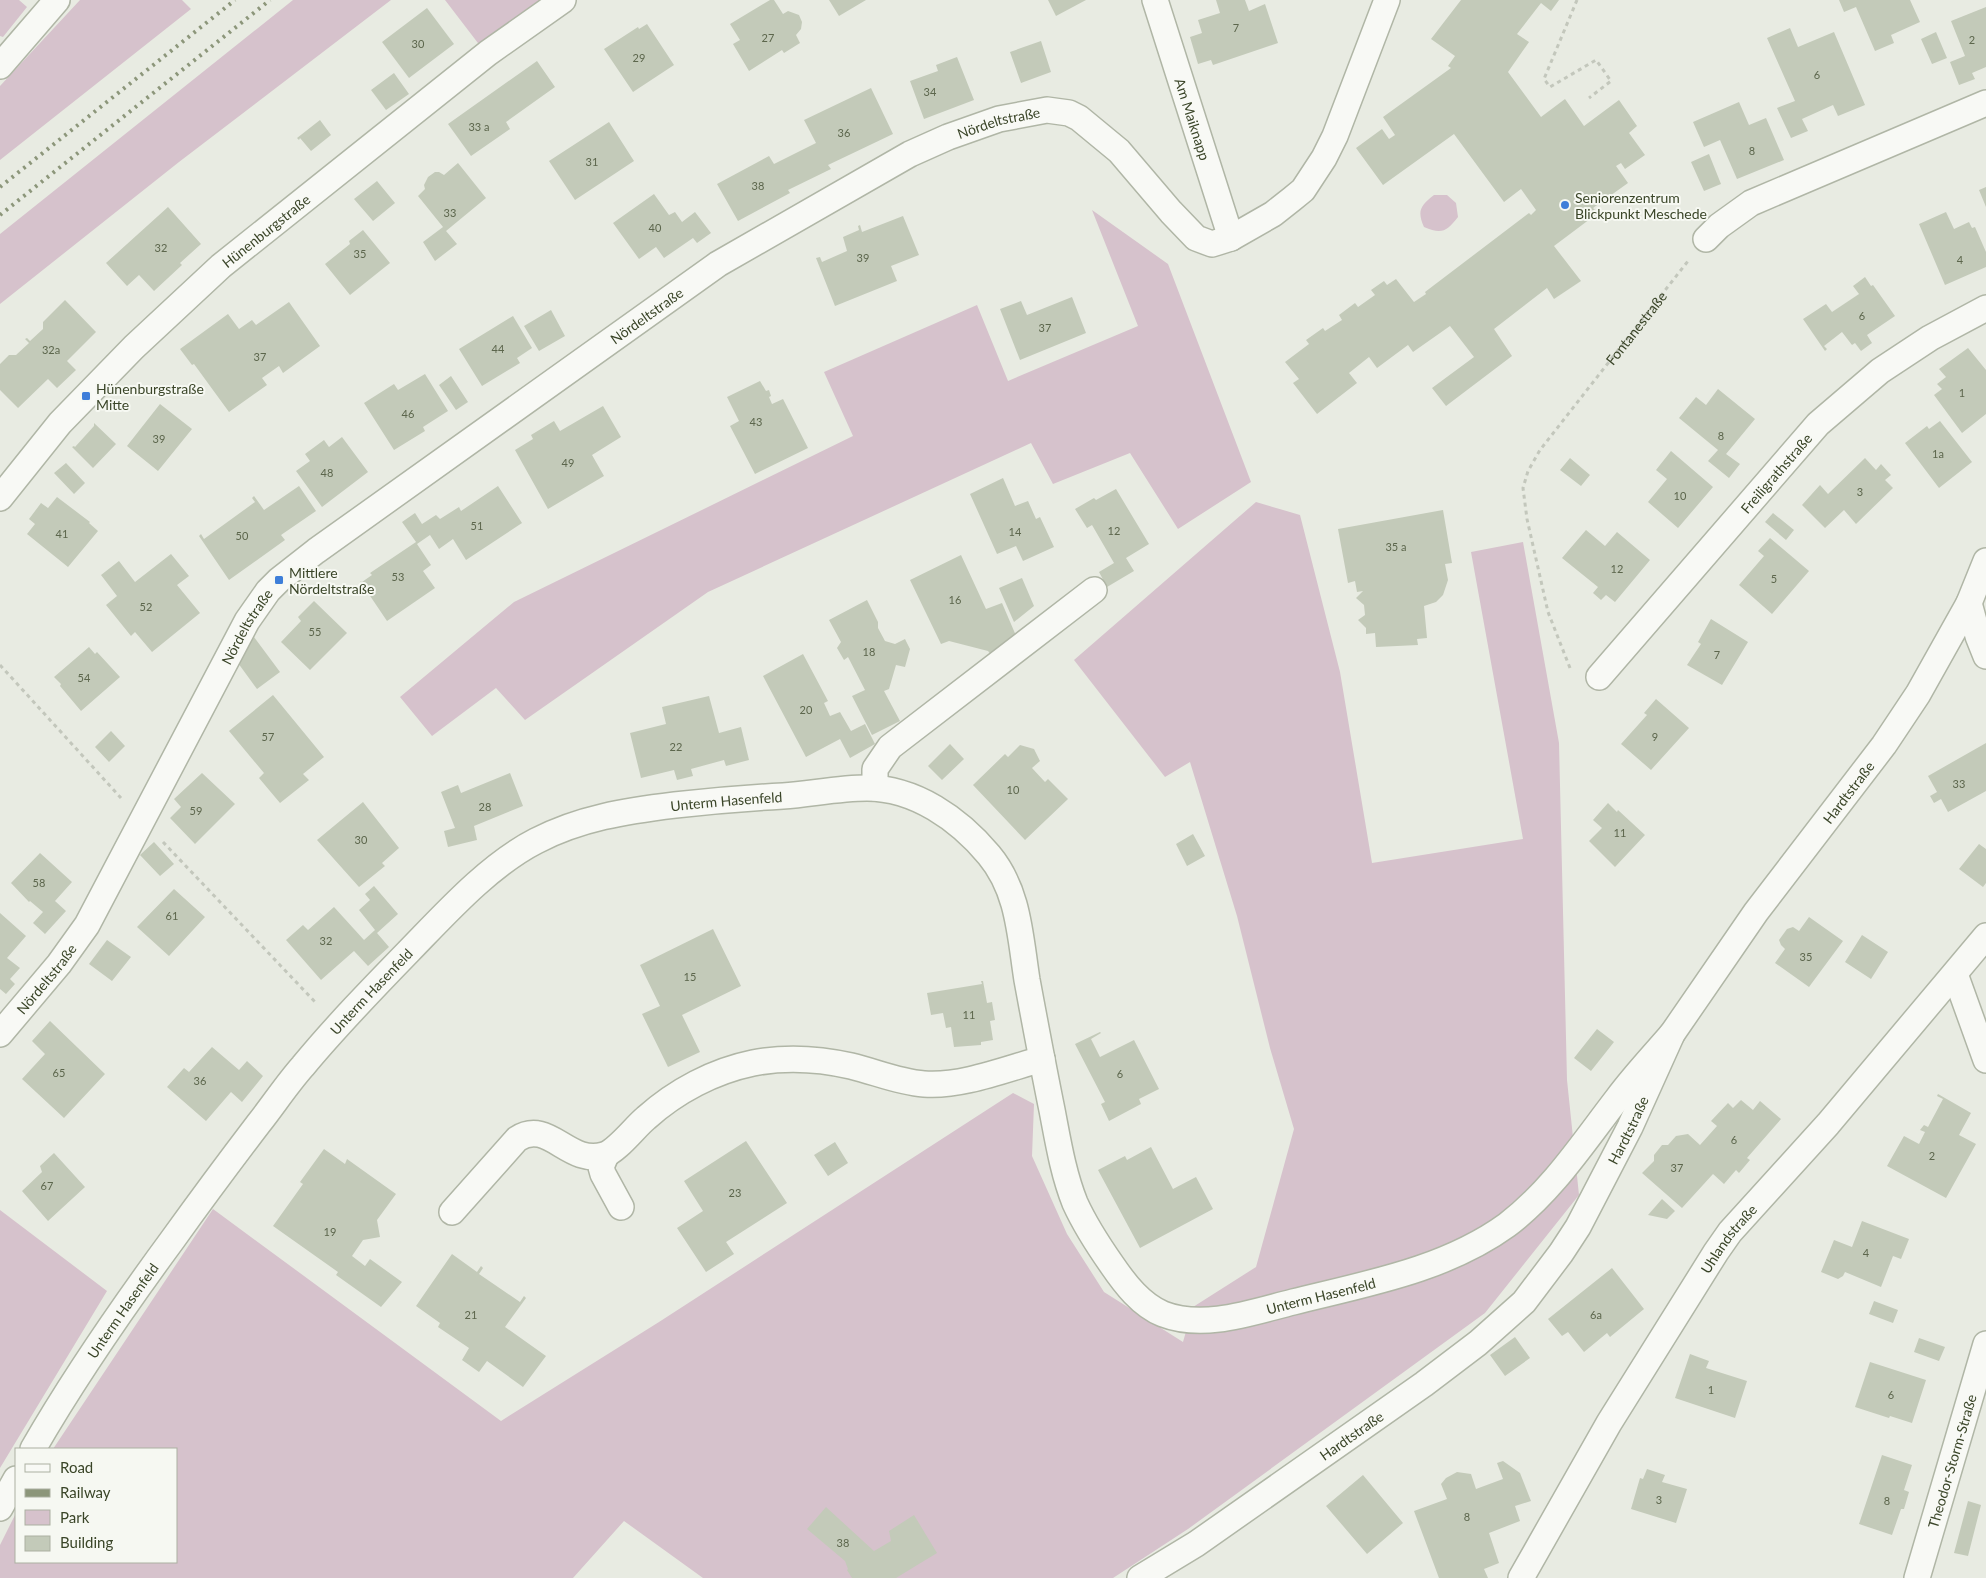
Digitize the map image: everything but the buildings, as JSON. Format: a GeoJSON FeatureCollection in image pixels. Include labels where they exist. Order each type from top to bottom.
{"type":"FeatureCollection","features":[{"type":"Feature","properties":{"kind":"street"},"geometry":{"type":"LineString","coordinates":[[0,66],[57,0]]}},
{"type":"Feature","properties":{"kind":"street","name":"Hünenburgstraße"},"geometry":{"type":"LineString","coordinates":[[0,498],[60,423],[134,347],[221,266],[488,53],[562,0]]}},
{"type":"Feature","properties":{"kind":"street","name":"Am Maiknapp"},"geometry":{"type":"LineString","coordinates":[[1155,0],[1231,238]]}},
{"type":"Feature","properties":{"kind":"street","name":"Nördeltstraße"},"geometry":{"type":"LineString","coordinates":[[0,1034],[59,964],[87,925],[240,633],[259,603],[279,580],[316,551],[718,264],[910,154],[948,137],[999,119],[1047,110],[1068,114],[1084,122],[1119,151],[1196,238],[1212,244],[1231,238],[1273,214],[1303,190],[1324,158],[1386,0]]}},
{"type":"Feature","properties":{"kind":"street"},"geometry":{"type":"LineString","coordinates":[[1706,239],[1719,226],[1751,203],[1986,103]]}},
{"type":"Feature","properties":{"kind":"street","name":"Freiligrathstraße"},"geometry":{"type":"LineString","coordinates":[[1599,677],[1818,424],[1880,370],[1930,338],[1986,308]]}},
{"type":"Feature","properties":{"kind":"street","name":"Hardtstraße"},"geometry":{"type":"LineString","coordinates":[[1140,1578],[1196,1544],[1424,1384],[1478,1343],[1524,1302],[1578,1227],[1630,1127],[1672,1034],[1756,912],[1888,738],[1918,694],[1969,603],[1986,561]]}},
{"type":"Feature","properties":{"kind":"street"},"geometry":{"type":"LineString","coordinates":[[875,788],[875,769],[890,747],[1094,590]]}},
{"type":"Feature","properties":{"kind":"street"},"geometry":{"type":"LineString","coordinates":[[1969,603],[1978,636],[1986,656]]}},
{"type":"Feature","properties":{"kind":"street","name":"Unterm Hasenfeld"},"geometry":{"type":"LineString","coordinates":[[34,1448],[119,1314],[220,1173],[284,1089],[337,1026],[426,933],[475,886],[531,843],[585,821],[631,811],[715,801],[875,788],[909,796],[940,811],[971,836],[1000,869],[1008,884],[1017,914],[1042,1059],[1066,1176],[1079,1210],[1100,1248],[1128,1287],[1161,1314],[1177,1318],[1210,1320],[1232,1317],[1406,1273],[1429,1265],[1475,1244],[1503,1228],[1545,1192],[1623,1092],[1672,1034]]}},
{"type":"Feature","properties":{"kind":"street","name":"Uhlandstraße"},"geometry":{"type":"LineString","coordinates":[[1521,1578],[1609,1423],[1716,1252],[1747,1214],[1828,1124],[1986,936]]}},
{"type":"Feature","properties":{"kind":"street"},"geometry":{"type":"LineString","coordinates":[[1955,974],[1986,1060]]}},
{"type":"Feature","properties":{"kind":"street"},"geometry":{"type":"LineString","coordinates":[[620,1207],[602,1174],[601,1167],[606,1155],[647,1116],[676,1095],[693,1084],[738,1066],[782,1060],[816,1061],[850,1066],[889,1078],[926,1084],[946,1084],[1042,1059]]}},
{"type":"Feature","properties":{"kind":"street"},"geometry":{"type":"LineString","coordinates":[[452,1212],[517,1139],[525,1134],[539,1133],[582,1156],[591,1158],[606,1155]]}},
{"type":"Feature","properties":{"kind":"street","name":"Theodor-Storm-Straße"},"geometry":{"type":"LineString","coordinates":[[1917,1578],[1986,1344]]}},
{"type":"Feature","properties":{"kind":"street"},"geometry":{"type":"LineString","coordinates":[[0,1508],[15,1481]]}},
{"type":"Feature","properties":{"kind":"path"},"geometry":{"type":"LineString","coordinates":[[1577,0],[1544,79],[1550,87],[1596,60],[1611,81],[1589,98]]}},
{"type":"Feature","properties":{"kind":"path","name":"Fontanestraße"},"geometry":{"type":"LineString","coordinates":[[1599,677],[1585,685],[1576,684],[1548,612],[1527,519],[1523,488],[1528,471],[1540,450],[1706,239]]}},
{"type":"Feature","properties":{"kind":"path"},"geometry":{"type":"LineString","coordinates":[[0,665],[141,820],[337,1026]]}},
{"type":"Feature","properties":{"kind":"green space"},"geometry":{"type":"Polygon","coordinates":[[[0,0],[19,0],[27,7],[3,37],[0,36],[0,0]]]}},
{"type":"Feature","properties":{"kind":"green space"},"geometry":{"type":"Polygon","coordinates":[[[80,0],[182,0],[191,9],[0,160],[0,86],[80,0]]]}},
{"type":"Feature","properties":{"kind":"green space"},"geometry":{"type":"Polygon","coordinates":[[[293,0],[391,0],[179,162],[0,304],[0,234],[293,0]]]}},
{"type":"Feature","properties":{"kind":"green space"},"geometry":{"type":"Polygon","coordinates":[[[445,0],[548,0],[481,47],[445,0]]]}},
{"type":"Feature","properties":{"kind":"green space"},"geometry":{"type":"Polygon","coordinates":[[[1434,195],[1447,195],[1456,203],[1458,217],[1451,226],[1440,231],[1424,227],[1420,213],[1426,202],[1434,195]]]}},
{"type":"Feature","properties":{"kind":"green space"},"geometry":{"type":"Polygon","coordinates":[[[1092,210],[1168,264],[1251,482],[1178,529],[1130,453],[1053,484],[1031,443],[708,592],[525,720],[496,688],[432,736],[400,697],[514,602],[853,436],[824,372],[977,305],[1008,381],[1138,326],[1092,210]]]}},
{"type":"Feature","properties":{"kind":"green space"},"geometry":{"type":"Polygon","coordinates":[[[1256,502],[1300,515],[1340,672],[1372,863],[1523,839],[1471,552],[1523,542],[1559,743],[1567,1080],[1579,1195],[1485,1313],[1188,1529],[1113,1578],[703,1578],[624,1521],[573,1578],[0,1578],[0,1545],[15,1515],[15,1563],[178,1563],[178,1448],[54,1448],[213,1209],[501,1421],[659,1322],[1013,1093],[1034,1104],[1032,1156],[1067,1234],[1104,1292],[1183,1342],[1193,1307],[1256,1267],[1294,1129],[1270,1048],[1237,916],[1190,762],[1165,777],[1074,660],[1256,502]]]}},
{"type":"Feature","properties":{"kind":"green space"},"geometry":{"type":"Polygon","coordinates":[[[0,1210],[107,1291],[0,1468],[0,1210]]]}},
{"type":"Feature","properties":{"kind":"railway"},"geometry":{"type":"LineString","coordinates":[[0,187],[235,0]]}},
{"type":"Feature","properties":{"kind":"railway"},"geometry":{"type":"LineString","coordinates":[[0,215],[270,0]]}},
{"type":"Feature","properties":{"kind":"place","name":"Seniorenzentrum Blickpunkt Meschede"},"geometry":{"type":"Point","coordinates":[1565,205]}},
{"type":"Feature","properties":{"kind":"place","name":"Hünenburgstraße Mitte"},"geometry":{"type":"Point","coordinates":[86,396]}},
{"type":"Feature","properties":{"kind":"place","name":"Mittlere Nördeltstraße"},"geometry":{"type":"Point","coordinates":[279,580]}}]}
